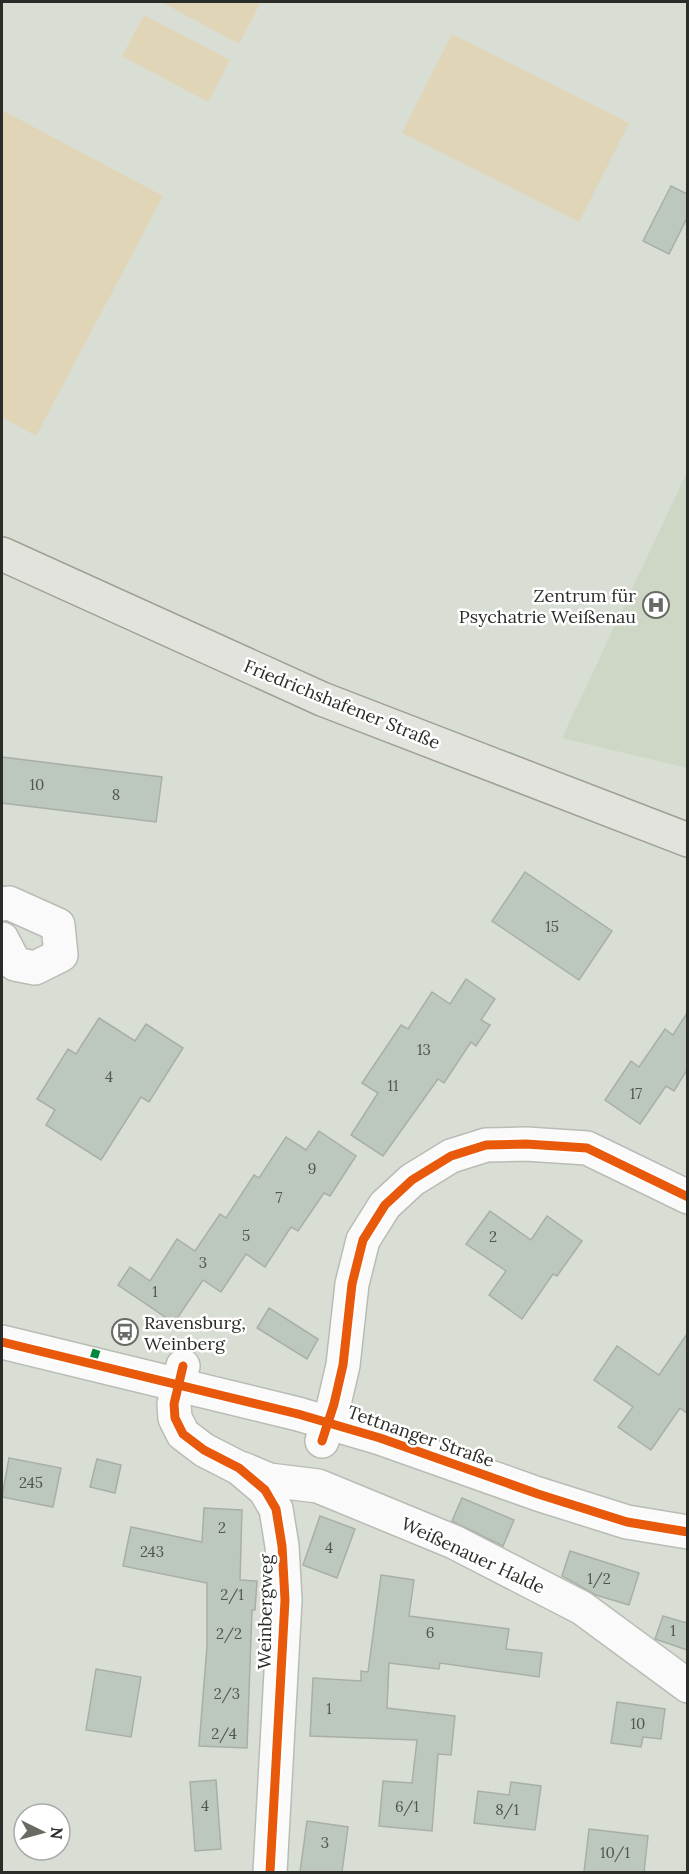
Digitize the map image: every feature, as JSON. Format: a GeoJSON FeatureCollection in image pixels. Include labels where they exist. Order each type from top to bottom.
{"type":"FeatureCollection","features":[{"type":"Feature","properties":{"kind":"main road","name":"Friedrichshafener Straße"},"geometry":{"type":"LineString","coordinates":[[2,554],[322,699],[687,840]]}},
{"type":"Feature","properties":{"kind":"street"},"geometry":{"type":"LineString","coordinates":[[2,904],[9,903],[58,925],[61,956],[35,969],[15,964],[2,939]]}},
{"type":"Feature","properties":{"kind":"street"},"geometry":{"type":"LineString","coordinates":[[326,1432],[343,1365],[352,1284],[363,1240],[385,1205],[412,1180],[451,1156],[486,1145],[526,1144],[587,1148],[687,1197]]}},
{"type":"Feature","properties":{"kind":"street","name":"Tettnanger Straße"},"geometry":{"type":"LineString","coordinates":[[2,1342],[181,1375],[326,1432],[380,1438],[538,1494],[627,1522],[687,1532]]}},
{"type":"Feature","properties":{"kind":"street","name":"Weinbergweg"},"geometry":{"type":"LineString","coordinates":[[181,1375],[174,1404],[175,1418],[183,1434],[204,1450],[239,1468],[265,1490],[276,1509],[282,1546],[285,1600],[270,1872]]}},
{"type":"Feature","properties":{"kind":"street","name":"Weißenauer Halde"},"geometry":{"type":"LineString","coordinates":[[239,1468],[269,1480],[318,1486],[454,1542],[582,1608],[687,1686]]}},
{"type":"Feature","properties":{"kind":"shaded area"},"geometry":{"type":"Polygon","coordinates":[[[161,2],[255,2],[260,4],[239,44],[161,2]]]}},
{"type":"Feature","properties":{"kind":"shaded area"},"geometry":{"type":"Polygon","coordinates":[[[144,15],[230,60],[208,102],[122,56],[144,15]]]}},
{"type":"Feature","properties":{"kind":"shaded area"},"geometry":{"type":"Polygon","coordinates":[[[452,34],[629,123],[579,222],[402,133],[452,34]]]}},
{"type":"Feature","properties":{"kind":"shaded area"},"geometry":{"type":"Polygon","coordinates":[[[2,110],[163,196],[36,436],[2,417],[2,110]]]}},
{"type":"Feature","properties":{"kind":"shaded area","name":"Zentrum für Psychatrie Weißenau"},"geometry":{"type":"Polygon","coordinates":[[[687,472],[687,768],[562,738],[687,472]]]}},
{"type":"Feature","properties":{"kind":"building"},"geometry":{"type":"Polygon","coordinates":[[[671,186],[687,194],[687,218],[669,254],[643,241],[671,186]]]}},
{"type":"Feature","properties":{"kind":"building"},"geometry":{"type":"Polygon","coordinates":[[[2,757],[162,777],[156,822],[2,803],[2,757]]]}},
{"type":"Feature","properties":{"kind":"building"},"geometry":{"type":"Polygon","coordinates":[[[525,872],[612,931],[579,980],[492,921],[525,872]]]}},
{"type":"Feature","properties":{"kind":"building"},"geometry":{"type":"Polygon","coordinates":[[[466,979],[495,999],[481,1020],[490,1025],[476,1046],[471,1042],[444,1083],[438,1079],[383,1156],[351,1135],[378,1093],[362,1083],[401,1025],[408,1029],[432,992],[450,1004],[466,979]]]}},
{"type":"Feature","properties":{"kind":"building"},"geometry":{"type":"Polygon","coordinates":[[[687,1013],[687,1070],[674,1091],[666,1086],[640,1124],[605,1100],[631,1061],[639,1067],[665,1029],[673,1035],[687,1013]]]}},
{"type":"Feature","properties":{"kind":"building"},"geometry":{"type":"Polygon","coordinates":[[[99,1018],[135,1041],[146,1024],[183,1048],[149,1102],[141,1097],[101,1160],[46,1125],[55,1110],[37,1099],[68,1049],[76,1054],[99,1018]]]}},
{"type":"Feature","properties":{"kind":"building"},"geometry":{"type":"Polygon","coordinates":[[[319,1131],[356,1156],[330,1196],[324,1193],[298,1231],[291,1227],[265,1267],[246,1254],[221,1292],[203,1280],[174,1323],[118,1285],[130,1267],[150,1281],[177,1239],[195,1251],[220,1214],[226,1218],[254,1175],[259,1178],[286,1137],[306,1150],[319,1131]]]}},
{"type":"Feature","properties":{"kind":"building"},"geometry":{"type":"Polygon","coordinates":[[[490,1211],[531,1240],[547,1216],[582,1241],[557,1276],[553,1274],[522,1319],[489,1295],[506,1271],[466,1244],[490,1211]]]}},
{"type":"Feature","properties":{"kind":"building"},"geometry":{"type":"Polygon","coordinates":[[[269,1308],[318,1339],[307,1359],[257,1328],[269,1308]]]}},
{"type":"Feature","properties":{"kind":"building"},"geometry":{"type":"Polygon","coordinates":[[[687,1334],[687,1413],[680,1408],[651,1450],[618,1427],[633,1407],[594,1380],[617,1346],[659,1375],[687,1334]]]}},
{"type":"Feature","properties":{"kind":"building"},"geometry":{"type":"Polygon","coordinates":[[[9,1458],[61,1468],[53,1507],[2,1497],[9,1458]]]}},
{"type":"Feature","properties":{"kind":"building"},"geometry":{"type":"Polygon","coordinates":[[[97,1459],[121,1465],[115,1493],[90,1487],[97,1459]]]}},
{"type":"Feature","properties":{"kind":"building"},"geometry":{"type":"Polygon","coordinates":[[[462,1498],[514,1520],[503,1546],[452,1521],[462,1498]]]}},
{"type":"Feature","properties":{"kind":"building"},"geometry":{"type":"Polygon","coordinates":[[[204,1508],[242,1510],[240,1580],[257,1581],[255,1610],[252,1610],[247,1748],[199,1746],[207,1646],[207,1583],[123,1566],[131,1527],[202,1542],[204,1508]]]}},
{"type":"Feature","properties":{"kind":"building"},"geometry":{"type":"Polygon","coordinates":[[[320,1516],[355,1529],[337,1578],[303,1565],[320,1516]]]}},
{"type":"Feature","properties":{"kind":"building"},"geometry":{"type":"Polygon","coordinates":[[[570,1551],[639,1573],[629,1605],[596,1595],[562,1576],[570,1551]]]}},
{"type":"Feature","properties":{"kind":"building"},"geometry":{"type":"Polygon","coordinates":[[[381,1575],[414,1580],[409,1616],[509,1629],[506,1649],[542,1653],[539,1677],[440,1663],[439,1669],[389,1663],[387,1708],[455,1716],[451,1755],[438,1754],[432,1831],[379,1826],[383,1781],[412,1783],[417,1740],[310,1736],[313,1678],[361,1681],[361,1671],[368,1672],[381,1575]]]}},
{"type":"Feature","properties":{"kind":"building"},"geometry":{"type":"Polygon","coordinates":[[[663,1616],[687,1623],[687,1650],[655,1639],[663,1616]]]}},
{"type":"Feature","properties":{"kind":"building"},"geometry":{"type":"Polygon","coordinates":[[[96,1669],[141,1677],[131,1737],[86,1730],[96,1669]]]}},
{"type":"Feature","properties":{"kind":"building"},"geometry":{"type":"Polygon","coordinates":[[[617,1702],[665,1709],[661,1739],[643,1737],[641,1747],[611,1743],[617,1702]]]}},
{"type":"Feature","properties":{"kind":"building"},"geometry":{"type":"Polygon","coordinates":[[[216,1780],[221,1849],[195,1851],[190,1782],[216,1780]]]}},
{"type":"Feature","properties":{"kind":"building"},"geometry":{"type":"Polygon","coordinates":[[[511,1782],[541,1786],[535,1830],[474,1823],[478,1791],[509,1795],[511,1782]]]}},
{"type":"Feature","properties":{"kind":"building"},"geometry":{"type":"Polygon","coordinates":[[[307,1821],[348,1827],[342,1872],[300,1872],[307,1821]]]}},
{"type":"Feature","properties":{"kind":"building"},"geometry":{"type":"Polygon","coordinates":[[[589,1829],[648,1836],[644,1872],[584,1872],[589,1829]]]}},
{"type":"Feature","properties":{"kind":"marked path"},"geometry":{"type":"LineString","coordinates":[[92,1364],[98,1345]]}},
{"type":"Feature","properties":{"kind":"cycle path"},"geometry":{"type":"LineString","coordinates":[[322,1441],[343,1365],[352,1284],[363,1240],[385,1205],[412,1180],[451,1156],[486,1145],[526,1144],[587,1148],[688,1197]]}},
{"type":"Feature","properties":{"kind":"cycle path"},"geometry":{"type":"LineString","coordinates":[[2,1342],[298,1414],[380,1438],[538,1494],[627,1522],[688,1532]]}},
{"type":"Feature","properties":{"kind":"cycle path"},"geometry":{"type":"LineString","coordinates":[[183,1366],[174,1404],[175,1418],[183,1434],[204,1450],[239,1468],[265,1490],[276,1509],[282,1546],[285,1600],[270,1872]]}},
{"type":"Feature","properties":{"kind":"place","name":"Zentrum für Psychatrie Weißenau"},"geometry":{"type":"Point","coordinates":[656,605]}},
{"type":"Feature","properties":{"kind":"place","name":"Ravensburg, Weinberg"},"geometry":{"type":"Point","coordinates":[125,1332]}}]}
